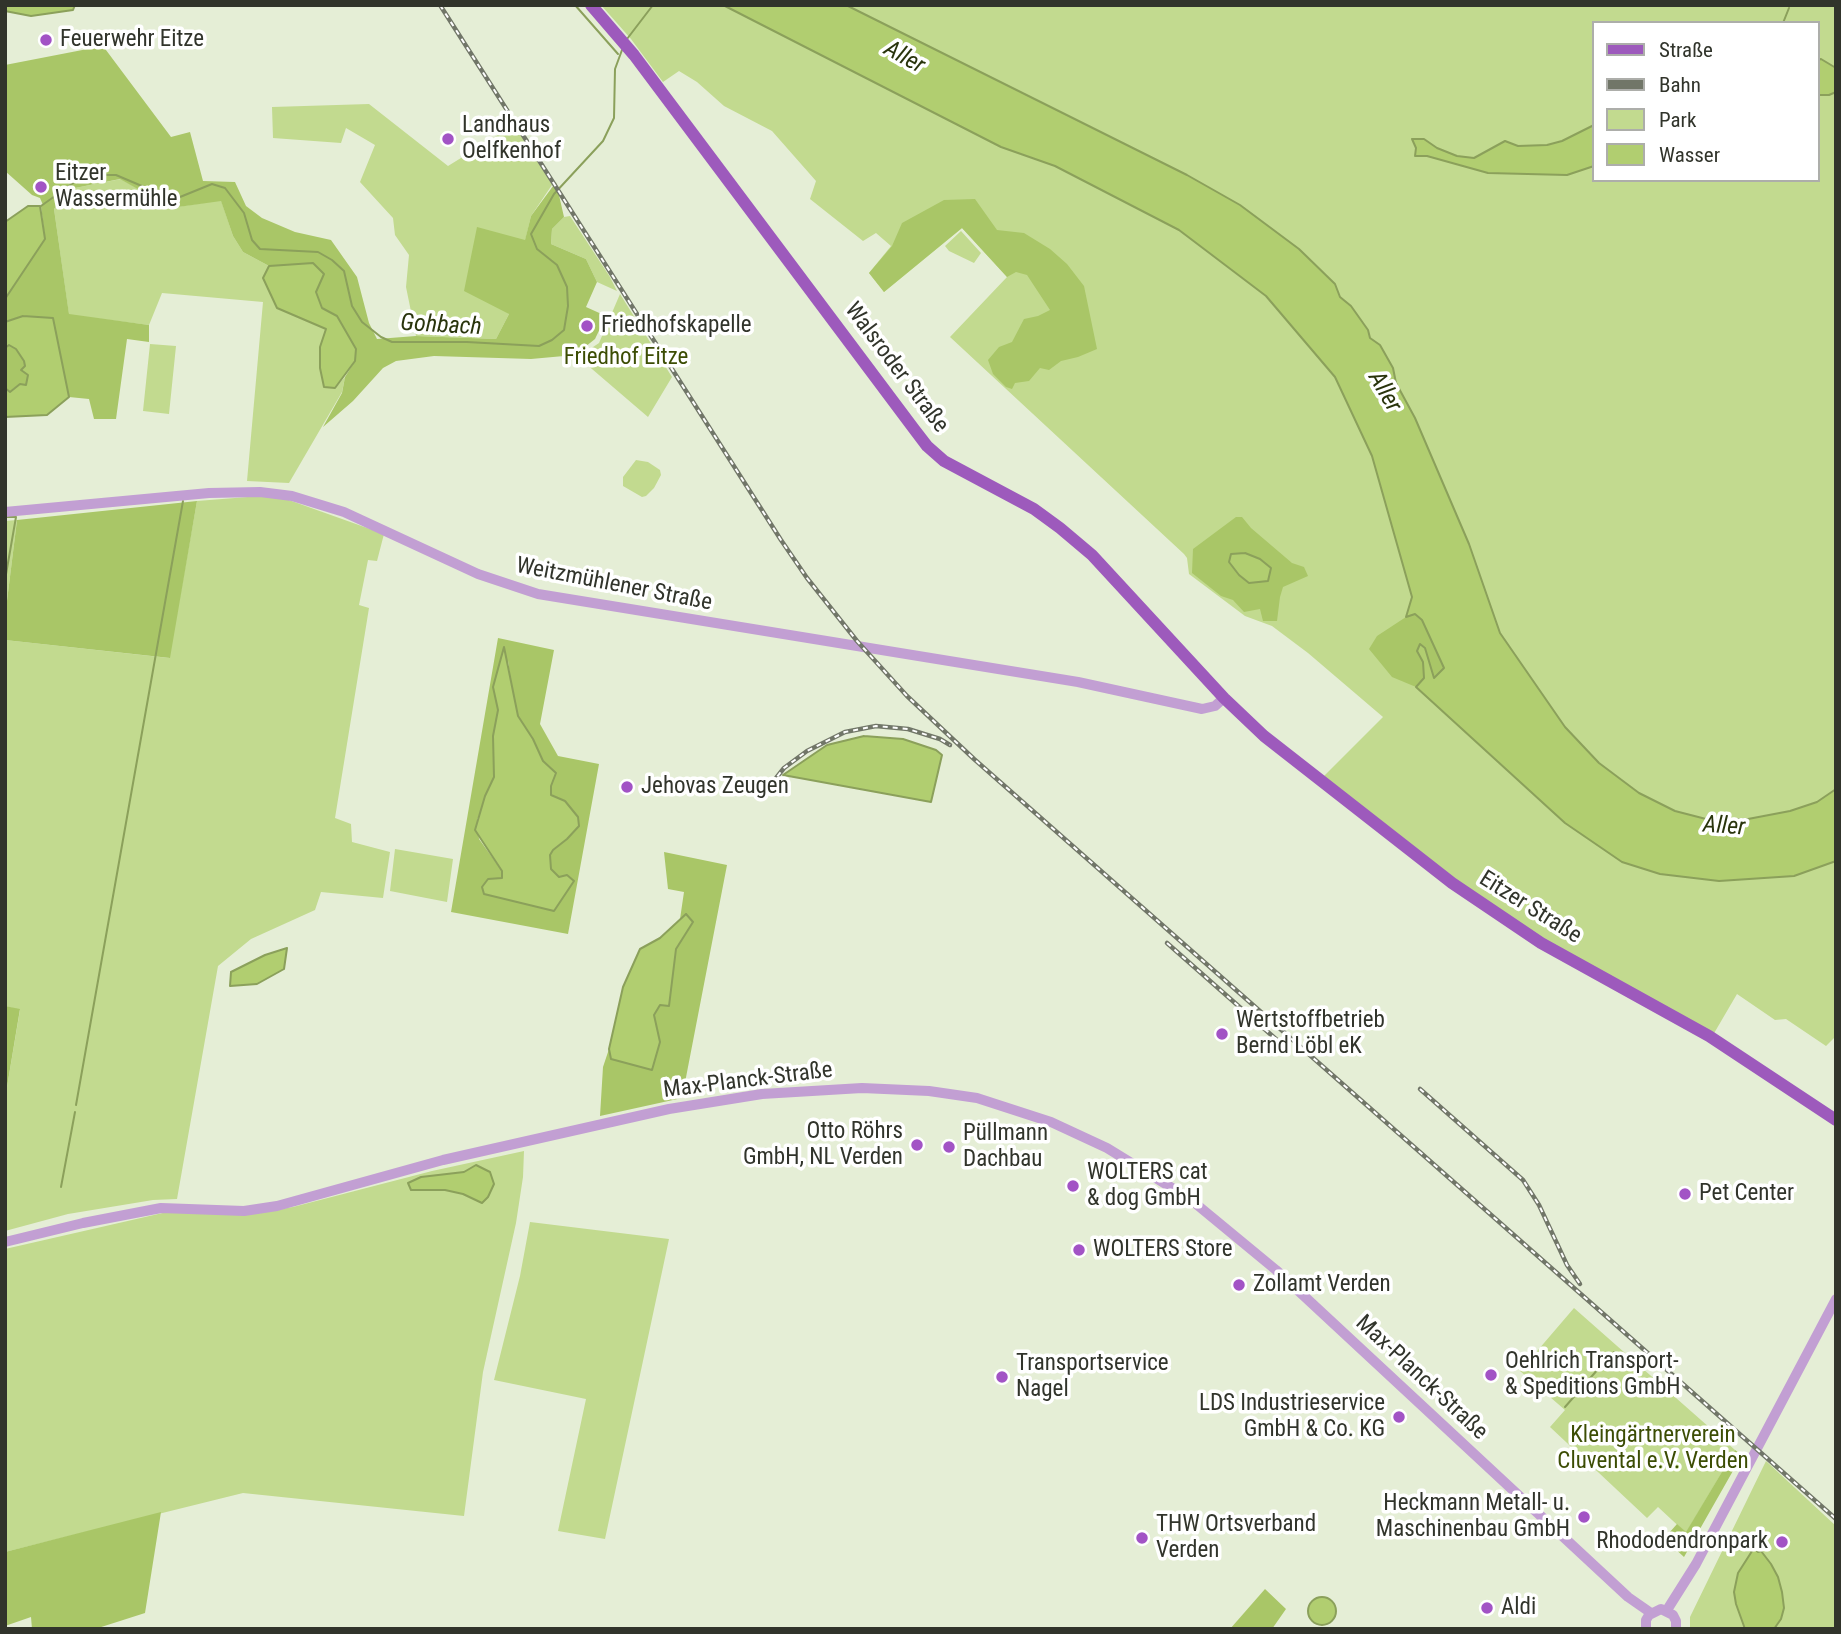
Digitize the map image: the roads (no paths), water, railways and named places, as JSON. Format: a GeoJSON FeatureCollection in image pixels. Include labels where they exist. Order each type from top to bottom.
{"type":"FeatureCollection","features":[{"type":"Feature","properties":{"kind":"main road","name":"Walsroder Straße"},"geometry":{"type":"LineString","coordinates":[[591,5],[634,55],[927,446],[962,472],[1034,509],[1092,555],[1224,698]]}},
{"type":"Feature","properties":{"kind":"main road","name":"Eitzer Straße"},"geometry":{"type":"LineString","coordinates":[[1224,698],[1271,742],[1452,884],[1541,943],[1709,1036],[1836,1120]]}},
{"type":"Feature","properties":{"kind":"street","name":"Weitzmühlener Straße"},"geometry":{"type":"LineString","coordinates":[[5,512],[200,493],[242,492],[292,496],[344,512],[478,574],[549,596],[1065,680],[1202,709],[1216,706],[1224,698]]}},
{"type":"Feature","properties":{"kind":"street","name":"Max-Planck-Straße"},"geometry":{"type":"LineString","coordinates":[[5,1242],[161,1208],[244,1211],[277,1206],[443,1160],[669,1109],[762,1094],[862,1088],[929,1091],[977,1098],[1051,1122],[1107,1148],[1190,1199],[1276,1270],[1628,1597],[1648,1621]]}},
{"type":"Feature","properties":{"kind":"street"},"geometry":{"type":"LineString","coordinates":[[1676,1629],[1671,1613],[1836,1299]]}},
{"type":"Feature","properties":{"kind":"street"},"geometry":{"type":"LineString","coordinates":[[1648,1621],[1659,1609],[1671,1613]]}},
{"type":"Feature","properties":{"kind":"water"},"geometry":{"type":"Polygon","coordinates":[[[5,5],[75,5],[73,10],[31,16],[5,11],[5,5]]]}},
{"type":"Feature","properties":{"kind":"water","name":"Aller"},"geometry":{"type":"Polygon","coordinates":[[[723,5],[846,5],[1187,175],[1240,205],[1299,249],[1335,284],[1340,297],[1351,306],[1368,330],[1370,338],[1380,345],[1393,368],[1396,383],[1415,418],[1469,544],[1500,633],[1565,727],[1599,763],[1639,793],[1675,811],[1706,819],[1748,819],[1790,811],[1817,802],[1836,789],[1836,861],[1794,876],[1719,881],[1660,874],[1622,862],[1565,823],[1416,687],[1424,678],[1423,662],[1417,651],[1420,644],[1425,648],[1434,678],[1444,668],[1422,620],[1415,614],[1406,617],[1412,597],[1372,456],[1335,377],[1266,296],[1179,230],[1055,166],[1001,147],[723,5]]]}},
{"type":"Feature","properties":{"kind":"water"},"geometry":{"type":"Polygon","coordinates":[[[1820,59],[1836,68],[1836,92],[1829,95],[1820,95],[1820,59]]]}},
{"type":"Feature","properties":{"kind":"water"},"geometry":{"type":"Polygon","coordinates":[[[1592,126],[1592,167],[1567,175],[1488,173],[1427,156],[1415,156],[1416,148],[1412,139],[1424,139],[1457,156],[1474,158],[1505,141],[1518,146],[1547,145],[1562,141],[1592,126]]]}},
{"type":"Feature","properties":{"kind":"water"},"geometry":{"type":"Polygon","coordinates":[[[28,206],[40,206],[45,239],[5,299],[5,222],[28,206]]]}},
{"type":"Feature","properties":{"kind":"water"},"geometry":{"type":"Polygon","coordinates":[[[313,263],[324,274],[316,292],[322,308],[337,316],[356,349],[355,361],[335,388],[324,387],[320,368],[320,347],[326,329],[277,308],[263,278],[269,266],[313,263]]]}},
{"type":"Feature","properties":{"kind":"water"},"geometry":{"type":"Polygon","coordinates":[[[23,316],[53,318],[69,397],[47,415],[5,417],[5,388],[10,392],[20,384],[26,385],[28,375],[21,370],[25,366],[24,361],[16,349],[9,345],[5,348],[5,322],[23,316]]]}},
{"type":"Feature","properties":{"kind":"water"},"geometry":{"type":"Polygon","coordinates":[[[1245,553],[1260,559],[1271,568],[1268,581],[1249,583],[1239,575],[1229,562],[1231,554],[1245,553]]]}},
{"type":"Feature","properties":{"kind":"water"},"geometry":{"type":"Polygon","coordinates":[[[504,647],[518,716],[543,761],[556,773],[551,795],[565,801],[578,817],[579,826],[550,855],[551,869],[559,877],[567,875],[574,881],[554,911],[484,894],[482,887],[488,879],[502,878],[502,871],[475,830],[494,777],[493,736],[498,710],[493,687],[504,647]]]}},
{"type":"Feature","properties":{"kind":"water"},"geometry":{"type":"Polygon","coordinates":[[[864,736],[903,739],[936,750],[942,755],[931,802],[783,775],[827,745],[864,736]]]}},
{"type":"Feature","properties":{"kind":"water"},"geometry":{"type":"Polygon","coordinates":[[[686,914],[693,922],[676,949],[669,1006],[660,1005],[654,1015],[660,1042],[652,1070],[611,1059],[609,1049],[623,987],[640,949],[660,938],[686,914]]]}},
{"type":"Feature","properties":{"kind":"water"},"geometry":{"type":"Polygon","coordinates":[[[287,948],[284,969],[257,984],[230,986],[231,972],[265,955],[287,948]]]}},
{"type":"Feature","properties":{"kind":"water"},"geometry":{"type":"Polygon","coordinates":[[[476,1165],[490,1172],[494,1184],[482,1203],[463,1194],[445,1190],[411,1190],[408,1183],[421,1177],[464,1172],[476,1165]]]}},
{"type":"Feature","properties":{"kind":"water"},"geometry":{"type":"Polygon","coordinates":[[[1754,1548],[1758,1552],[1761,1551],[1771,1564],[1782,1592],[1784,1608],[1774,1629],[1745,1629],[1736,1604],[1734,1592],[1738,1573],[1754,1548]]]}},
{"type":"Feature","properties":{"kind":"water"},"geometry":{"type":"Polygon","coordinates":[[[1322,1597],[1332,1601],[1336,1611],[1332,1621],[1322,1625],[1312,1621],[1308,1611],[1312,1601],[1322,1597]]]}},
{"type":"Feature","properties":{"kind":"waterway"},"geometry":{"type":"LineString","coordinates":[[575,5],[618,54]]}},
{"type":"Feature","properties":{"kind":"waterway","name":"Gohbach"},"geometry":{"type":"LineString","coordinates":[[627,39],[653,5]]}},
{"type":"Feature","properties":{"kind":"waterway"},"geometry":{"type":"LineString","coordinates":[[1784,21],[1789,8]]}},
{"type":"Feature","properties":{"kind":"waterway","name":"Gohbach"},"geometry":{"type":"LineString","coordinates":[[41,206],[76,181],[99,175],[116,175],[170,198],[180,197],[212,184],[225,188],[244,213],[252,240],[260,249],[318,252],[332,260],[344,271],[352,306],[362,322],[381,337],[392,342],[539,346],[564,330],[568,306],[567,287],[557,265],[537,249],[531,234],[554,194],[603,141],[614,118],[615,69],[622,50]]}},
{"type":"Feature","properties":{"kind":"waterway"},"geometry":{"type":"LineString","coordinates":[[76,1105],[183,501]]}},
{"type":"Feature","properties":{"kind":"waterway"},"geometry":{"type":"LineString","coordinates":[[5,517],[16,517],[5,580]]}},
{"type":"Feature","properties":{"kind":"waterway"},"geometry":{"type":"LineString","coordinates":[[61,1187],[75,1112]]}},
{"type":"Feature","properties":{"kind":"waterway"},"geometry":{"type":"LineString","coordinates":[[1603,1364],[1614,1352]]}},
{"type":"Feature","properties":{"kind":"waterway"},"geometry":{"type":"LineString","coordinates":[[1565,1407],[1599,1368]]}},
{"type":"Feature","properties":{"kind":"railway"},"geometry":{"type":"LineString","coordinates":[[440,5],[781,540],[857,641],[907,696],[974,759],[1836,1519]]}},
{"type":"Feature","properties":{"kind":"railway"},"geometry":{"type":"LineString","coordinates":[[765,792],[784,768],[807,751],[845,732],[876,726],[908,729],[950,745]]}},
{"type":"Feature","properties":{"kind":"railway"},"geometry":{"type":"LineString","coordinates":[[1167,943],[1277,1040]]}},
{"type":"Feature","properties":{"kind":"railway"},"geometry":{"type":"LineString","coordinates":[[1420,1089],[1523,1180],[1539,1205],[1567,1265],[1580,1284]]}},
{"type":"Feature","properties":{"kind":"place","name":"Feuerwehr Eitze"},"geometry":{"type":"Point","coordinates":[46,40]}},
{"type":"Feature","properties":{"kind":"place","name":"Landhaus Oelfkenhof"},"geometry":{"type":"Point","coordinates":[448,139]}},
{"type":"Feature","properties":{"kind":"place","name":"Eitzer Wassermühle"},"geometry":{"type":"Point","coordinates":[41,187]}},
{"type":"Feature","properties":{"kind":"place","name":"Friedhofskapelle"},"geometry":{"type":"Point","coordinates":[587,326]}},
{"type":"Feature","properties":{"kind":"place","name":"Jehovas Zeugen"},"geometry":{"type":"Point","coordinates":[627,787]}},
{"type":"Feature","properties":{"kind":"place","name":"Wertstoffbetrieb Bernd Löbl eK"},"geometry":{"type":"Point","coordinates":[1222,1034]}},
{"type":"Feature","properties":{"kind":"place","name":"Otto Röhrs GmbH, NL Verden"},"geometry":{"type":"Point","coordinates":[917,1145]}},
{"type":"Feature","properties":{"kind":"place","name":"Püllmann Dachbau"},"geometry":{"type":"Point","coordinates":[949,1147]}},
{"type":"Feature","properties":{"kind":"place","name":"WOLTERS cat & dog GmbH"},"geometry":{"type":"Point","coordinates":[1073,1186]}},
{"type":"Feature","properties":{"kind":"place","name":"Pet Center"},"geometry":{"type":"Point","coordinates":[1685,1194]}},
{"type":"Feature","properties":{"kind":"place","name":"WOLTERS Store"},"geometry":{"type":"Point","coordinates":[1079,1250]}},
{"type":"Feature","properties":{"kind":"place","name":"Zollamt Verden"},"geometry":{"type":"Point","coordinates":[1239,1285]}},
{"type":"Feature","properties":{"kind":"place","name":"Oehlrich Transport- & Speditions GmbH"},"geometry":{"type":"Point","coordinates":[1491,1375]}},
{"type":"Feature","properties":{"kind":"place","name":"Transportservice Nagel"},"geometry":{"type":"Point","coordinates":[1002,1377]}},
{"type":"Feature","properties":{"kind":"place","name":"LDS Industrieservice GmbH & Co. KG"},"geometry":{"type":"Point","coordinates":[1399,1417]}},
{"type":"Feature","properties":{"kind":"place","name":"Heckmann Metall- u. Maschinenbau GmbH"},"geometry":{"type":"Point","coordinates":[1584,1517]}},
{"type":"Feature","properties":{"kind":"place","name":"THW Ortsverband Verden"},"geometry":{"type":"Point","coordinates":[1142,1538]}},
{"type":"Feature","properties":{"kind":"place","name":"Rhododendronpark"},"geometry":{"type":"Point","coordinates":[1782,1542]}},
{"type":"Feature","properties":{"kind":"place","name":"Aldi"},"geometry":{"type":"Point","coordinates":[1487,1608]}},
{"type":"Feature","properties":{"kind":"park label","name":"Friedhof Eitze"},"geometry":{"type":"Point","coordinates":[626,358]}},
{"type":"Feature","properties":{"kind":"park label","name":"Kleingärtnerverein Cluvental e.V. Verden"},"geometry":{"type":"Point","coordinates":[1653,1449]}}]}
